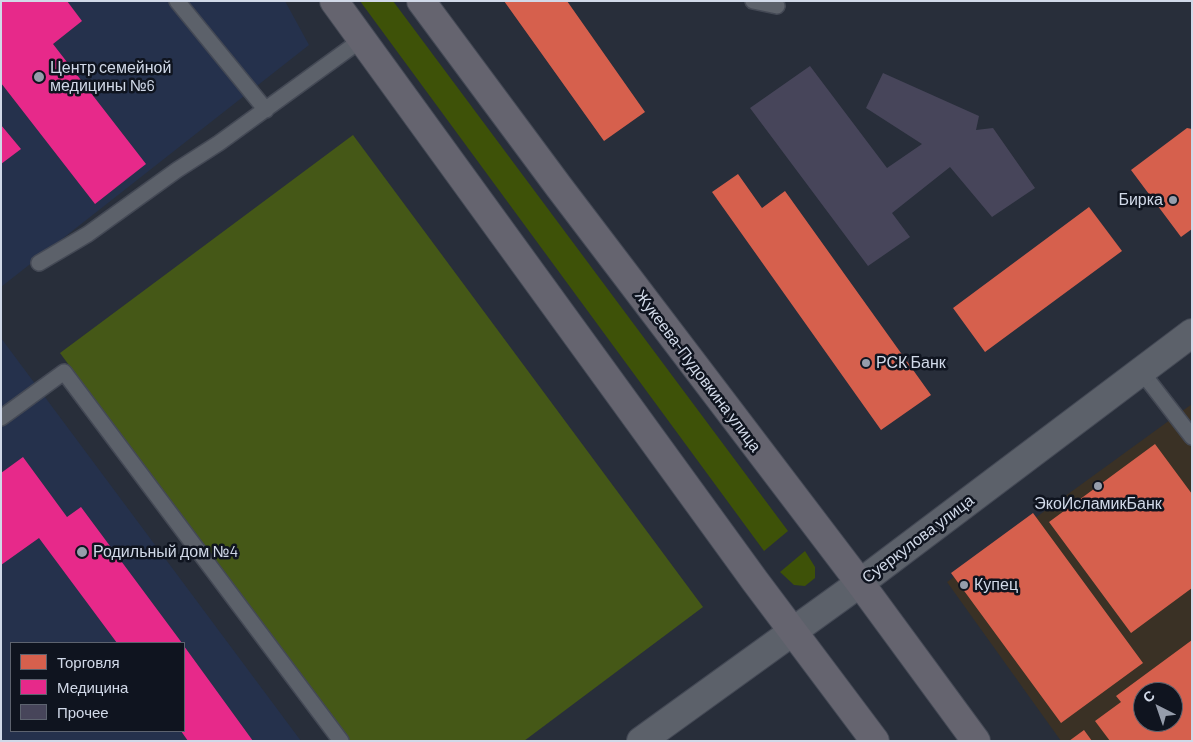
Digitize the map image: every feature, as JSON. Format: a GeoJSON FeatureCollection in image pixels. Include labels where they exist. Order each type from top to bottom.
{"type":"FeatureCollection","features":[{"type":"Feature","properties":{"kind":"main road"},"geometry":{"type":"LineString","coordinates":[[334,1],[793,632],[875,741]]}},
{"type":"Feature","properties":{"kind":"main road","name":"Жукеева-Пудовкина улица"},"geometry":{"type":"LineString","coordinates":[[421,1],[860,583],[976,741]]}},
{"type":"Feature","properties":{"kind":"street","name":"Суеркулова улица"},"geometry":{"type":"LineString","coordinates":[[641,741],[860,583],[1192,333]]}},
{"type":"Feature","properties":{"kind":"lane"},"geometry":{"type":"LineString","coordinates":[[177,1],[266,110]]}},
{"type":"Feature","properties":{"kind":"lane"},"geometry":{"type":"LineString","coordinates":[[753,1],[777,6]]}},
{"type":"Feature","properties":{"kind":"lane"},"geometry":{"type":"LineString","coordinates":[[39,263],[88,234],[177,170],[220,143],[361,40]]}},
{"type":"Feature","properties":{"kind":"lane"},"geometry":{"type":"LineString","coordinates":[[1141,371],[1192,437]]}},
{"type":"Feature","properties":{"kind":"lane"},"geometry":{"type":"LineString","coordinates":[[1,418],[64,372],[341,741]]}},
{"type":"Feature","properties":{"kind":"shaded area"},"geometry":{"type":"Polygon","coordinates":[[[1,1],[285,1],[309,45],[1,287],[1,1]]]}},
{"type":"Feature","properties":{"kind":"shaded area"},"geometry":{"type":"Polygon","coordinates":[[[1,338],[301,741],[1,741],[1,338]]]}},
{"type":"Feature","properties":{"kind":"shaded area"},"geometry":{"type":"Polygon","coordinates":[[[1192,404],[1192,741],[1061,741],[947,582],[1192,404]]]}},
{"type":"Feature","properties":{"kind":"green space"},"geometry":{"type":"Polygon","coordinates":[[[360,1],[393,1],[788,531],[764,551],[360,1]]]}},
{"type":"Feature","properties":{"kind":"green space"},"geometry":{"type":"Polygon","coordinates":[[[353,135],[703,607],[524,741],[347,741],[60,353],[353,135]]]}},
{"type":"Feature","properties":{"kind":"green space"},"geometry":{"type":"Polygon","coordinates":[[[805,551],[815,567],[815,578],[805,586],[794,585],[780,572],[805,551]]]}},
{"type":"Feature","properties":{"kind":"building: Торговля"},"geometry":{"type":"Polygon","coordinates":[[[504,1],[567,1],[645,112],[604,141],[504,1]]]}},
{"type":"Feature","properties":{"kind":"building: Торговля","name":"Бирка"},"geometry":{"type":"Polygon","coordinates":[[[1187,128],[1192,129],[1192,229],[1181,237],[1131,170],[1187,128]]]}},
{"type":"Feature","properties":{"kind":"building: Торговля"},"geometry":{"type":"Polygon","coordinates":[[[738,174],[762,208],[785,191],[931,395],[881,430],[712,192],[738,174]]]}},
{"type":"Feature","properties":{"kind":"building: Торговля"},"geometry":{"type":"Polygon","coordinates":[[[1089,207],[1122,251],[985,352],[953,308],[1089,207]]]}},
{"type":"Feature","properties":{"kind":"building: Торговля"},"geometry":{"type":"Polygon","coordinates":[[[1155,444],[1192,494],[1192,588],[1131,633],[1049,522],[1155,444]]]}},
{"type":"Feature","properties":{"kind":"building: Торговля"},"geometry":{"type":"Polygon","coordinates":[[[1033,513],[1143,663],[1061,723],[951,573],[1033,513]]]}},
{"type":"Feature","properties":{"kind":"building: Торговля"},"geometry":{"type":"Polygon","coordinates":[[[1192,640],[1192,741],[1110,741],[1095,721],[1121,702],[1116,696],[1133,683],[1133,732],[1183,732],[1183,682],[1135,682],[1192,640]]]}},
{"type":"Feature","properties":{"kind":"building: Торговля"},"geometry":{"type":"Polygon","coordinates":[[[1084,730],[1092,741],[1069,741],[1084,730]]]}},
{"type":"Feature","properties":{"kind":"building: Медицина"},"geometry":{"type":"Polygon","coordinates":[[[1,1],[67,1],[82,21],[53,44],[146,164],[95,204],[1,83],[1,1]]]}},
{"type":"Feature","properties":{"kind":"building: Медицина"},"geometry":{"type":"Polygon","coordinates":[[[1,125],[21,149],[1,164],[1,125]]]}},
{"type":"Feature","properties":{"kind":"building: Медицина","name":"Родильный дом №4"},"geometry":{"type":"Polygon","coordinates":[[[23,457],[67,517],[81,507],[181,642],[116,642],[39,538],[1,565],[1,473],[23,457]]]}},
{"type":"Feature","properties":{"kind":"building: Медицина"},"geometry":{"type":"Polygon","coordinates":[[[185,647],[253,741],[188,741],[182,732],[185,732],[185,647]]]}},
{"type":"Feature","properties":{"kind":"building: Прочее"},"geometry":{"type":"Polygon","coordinates":[[[810,66],[887,168],[922,144],[866,108],[883,73],[979,116],[976,130],[993,128],[1035,188],[992,217],[950,167],[892,213],[910,237],[868,266],[750,108],[810,66]]]}},
{"type":"Feature","properties":{"kind":"place","name":"Центр семейной медицины №6"},"geometry":{"type":"Point","coordinates":[39,77]}},
{"type":"Feature","properties":{"kind":"place","name":"Бирка"},"geometry":{"type":"Point","coordinates":[1173,200]}},
{"type":"Feature","properties":{"kind":"place","name":"РСК Банк"},"geometry":{"type":"Point","coordinates":[866,363]}},
{"type":"Feature","properties":{"kind":"place","name":"ЭкоИсламикБанк"},"geometry":{"type":"Point","coordinates":[1098,486]}},
{"type":"Feature","properties":{"kind":"place","name":"Родильный дом №4"},"geometry":{"type":"Point","coordinates":[82,552]}},
{"type":"Feature","properties":{"kind":"place","name":"Купец"},"geometry":{"type":"Point","coordinates":[964,585]}}]}
